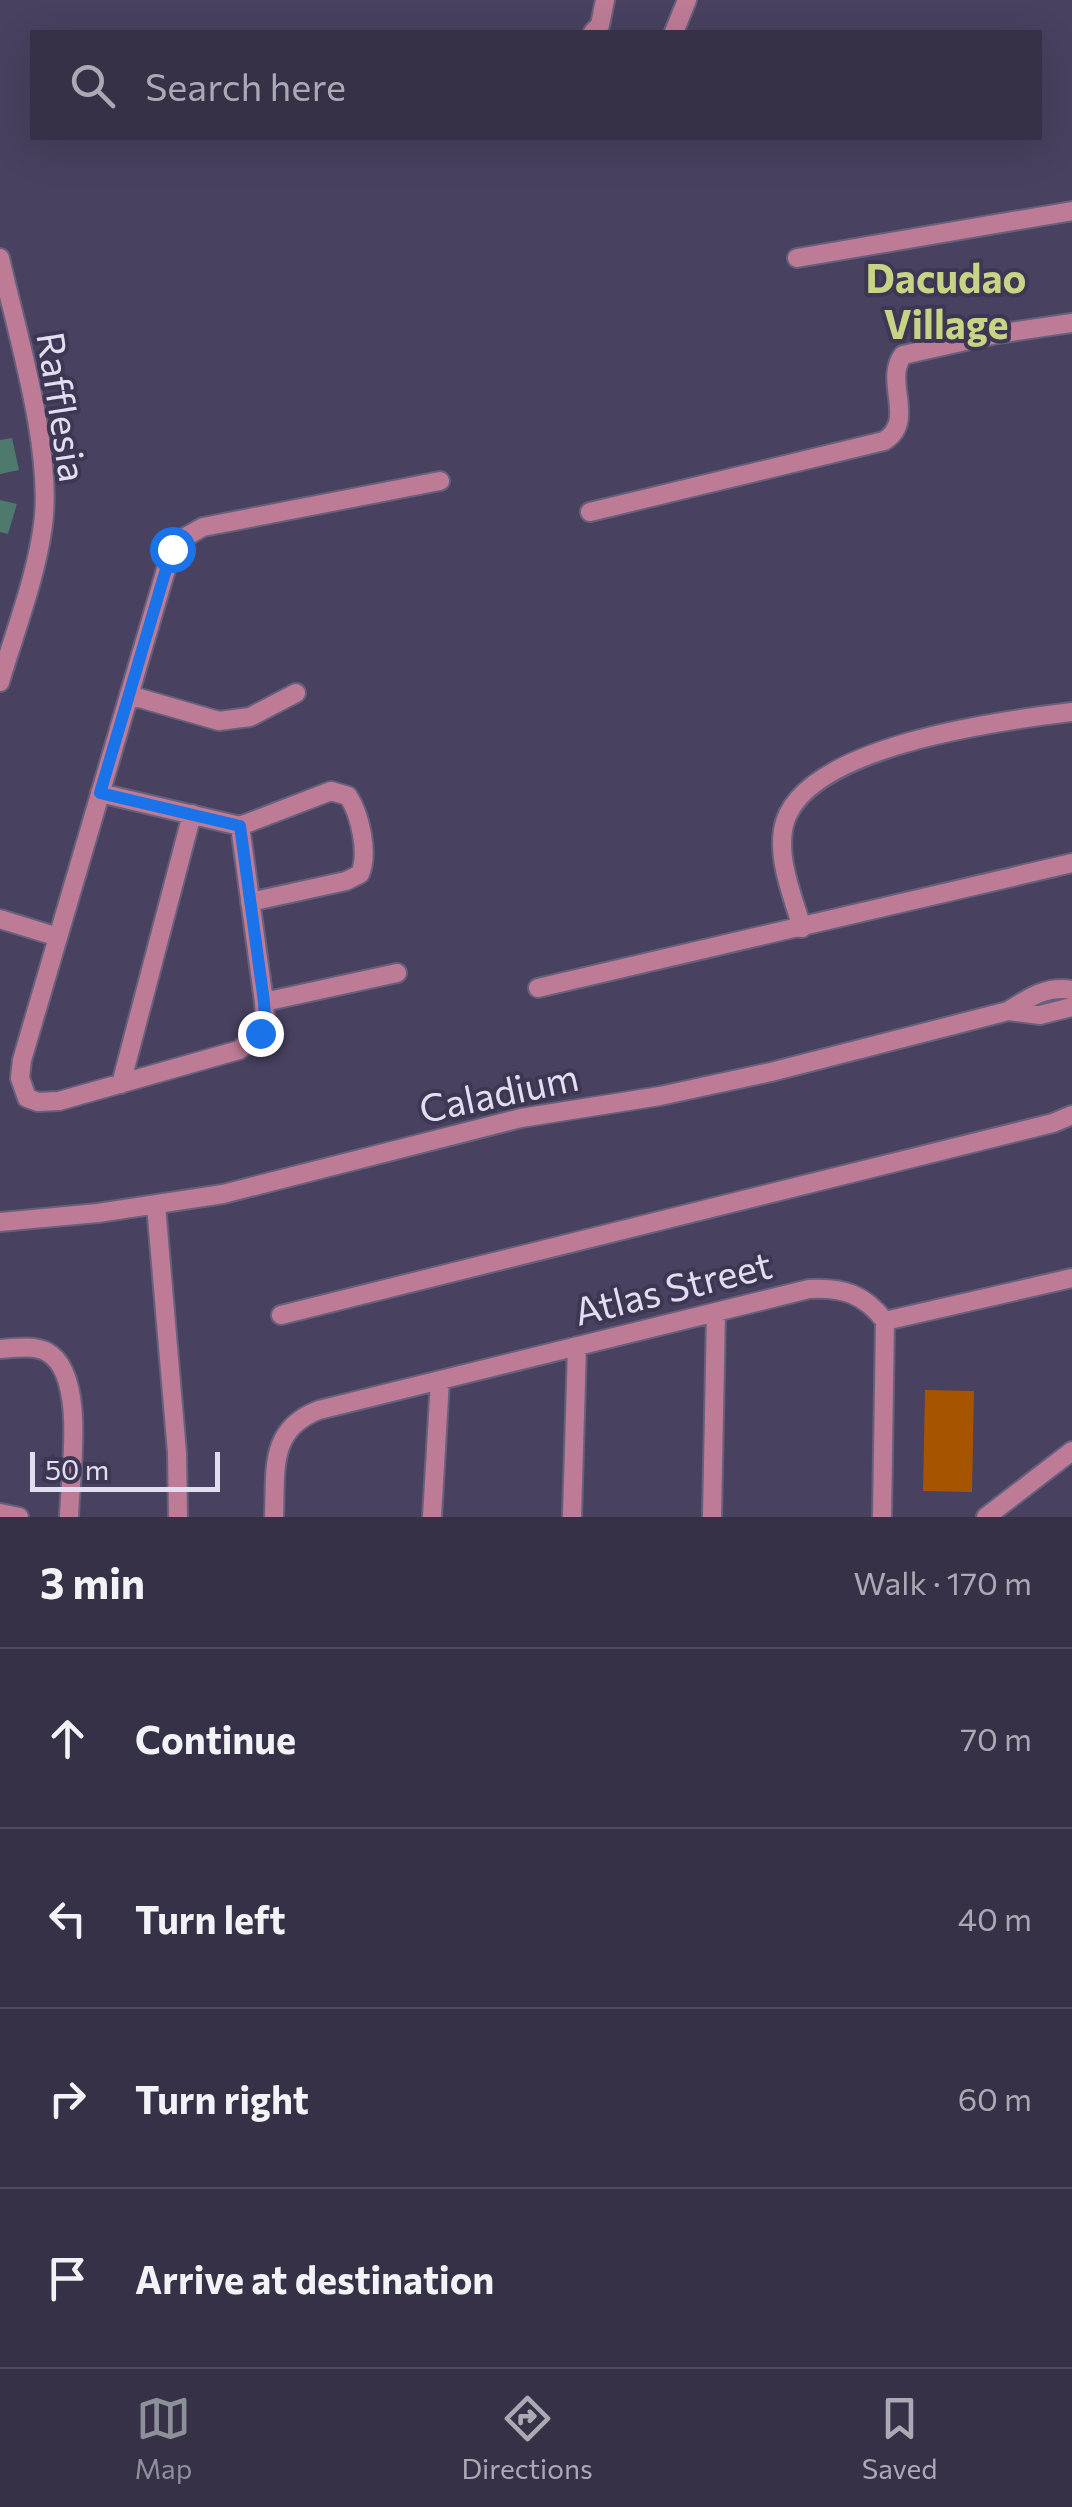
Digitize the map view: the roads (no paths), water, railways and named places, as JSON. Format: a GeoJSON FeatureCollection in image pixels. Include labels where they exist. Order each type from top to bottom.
{"type":"FeatureCollection","features":[{"type":"Feature","properties":{"kind":"street"},"geometry":{"type":"LineString","coordinates":[[595,30],[600,25],[605,0]]}},
{"type":"Feature","properties":{"kind":"street"},"geometry":{"type":"LineString","coordinates":[[675,30],[687,0]]}},
{"type":"Feature","properties":{"kind":"street"},"geometry":{"type":"LineString","coordinates":[[797,258],[1072,211]]}},
{"type":"Feature","properties":{"kind":"street","name":"Rafflesia"},"geometry":{"type":"LineString","coordinates":[[0,258],[36,424],[44,493],[36,557],[0,682]]}},
{"type":"Feature","properties":{"kind":"street"},"geometry":{"type":"LineString","coordinates":[[590,512],[884,441],[893,436],[899,424],[896,370],[903,354],[1072,322]]}},
{"type":"Feature","properties":{"kind":"street"},"geometry":{"type":"LineString","coordinates":[[240,826],[264,1002],[265,1018],[260,1033],[240,1050],[122,1084],[59,1101],[27,1098],[22,1089],[22,1060],[172,549],[191,532],[220,523],[440,481]]}},
{"type":"Feature","properties":{"kind":"street"},"geometry":{"type":"LineString","coordinates":[[128,695],[219,722],[250,718],[296,694]]}},
{"type":"Feature","properties":{"kind":"street"},"geometry":{"type":"LineString","coordinates":[[802,928],[782,847],[784,826],[792,808],[814,787],[844,767],[954,728],[1072,712]]}},
{"type":"Feature","properties":{"kind":"street"},"geometry":{"type":"LineString","coordinates":[[100,793],[240,826],[320,795],[341,792],[355,806],[364,868],[355,878],[250,902]]}},
{"type":"Feature","properties":{"kind":"street"},"geometry":{"type":"LineString","coordinates":[[122,1084],[192,814]]}},
{"type":"Feature","properties":{"kind":"street"},"geometry":{"type":"LineString","coordinates":[[538,988],[1072,863]]}},
{"type":"Feature","properties":{"kind":"street"},"geometry":{"type":"LineString","coordinates":[[0,919],[58,937]]}},
{"type":"Feature","properties":{"kind":"street"},"geometry":{"type":"LineString","coordinates":[[264,1002],[397,972]]}},
{"type":"Feature","properties":{"kind":"street","name":"Caladium"},"geometry":{"type":"LineString","coordinates":[[0,1222],[156,1205],[273,1183],[521,1118],[660,1096],[771,1072],[1008,1011],[1036,994],[1072,990]]}},
{"type":"Feature","properties":{"kind":"street","name":"Caladium"},"geometry":{"type":"LineString","coordinates":[[1008,1011],[1040,1015],[1072,1007]]}},
{"type":"Feature","properties":{"kind":"street"},"geometry":{"type":"LineString","coordinates":[[281,1315],[1072,1115]]}},
{"type":"Feature","properties":{"kind":"street"},"geometry":{"type":"LineString","coordinates":[[156,1205],[178,1453],[178,1517]]}},
{"type":"Feature","properties":{"kind":"street"},"geometry":{"type":"LineString","coordinates":[[882,1517],[885,1321],[1072,1278]]}},
{"type":"Feature","properties":{"kind":"street","name":"Atlas Street"},"geometry":{"type":"LineString","coordinates":[[274,1517],[277,1454],[286,1431],[319,1410],[826,1288],[844,1289],[858,1296],[872,1304],[885,1321]]}},
{"type":"Feature","properties":{"kind":"street"},"geometry":{"type":"LineString","coordinates":[[712,1517],[716,1312]]}},
{"type":"Feature","properties":{"kind":"street"},"geometry":{"type":"LineString","coordinates":[[572,1517],[577,1346]]}},
{"type":"Feature","properties":{"kind":"street"},"geometry":{"type":"LineString","coordinates":[[0,1349],[44,1350],[62,1364],[70,1381],[69,1517]]}},
{"type":"Feature","properties":{"kind":"street"},"geometry":{"type":"LineString","coordinates":[[432,1517],[440,1380]]}},
{"type":"Feature","properties":{"kind":"street"},"geometry":{"type":"LineString","coordinates":[[986,1517],[1072,1452]]}},
{"type":"Feature","properties":{"kind":"street"},"geometry":{"type":"LineString","coordinates":[[0,1514],[20,1517]]}},
{"type":"Feature","properties":{"kind":"district","name":"Dacudao Village"},"geometry":{"type":"Point","coordinates":[946,302]}}]}
